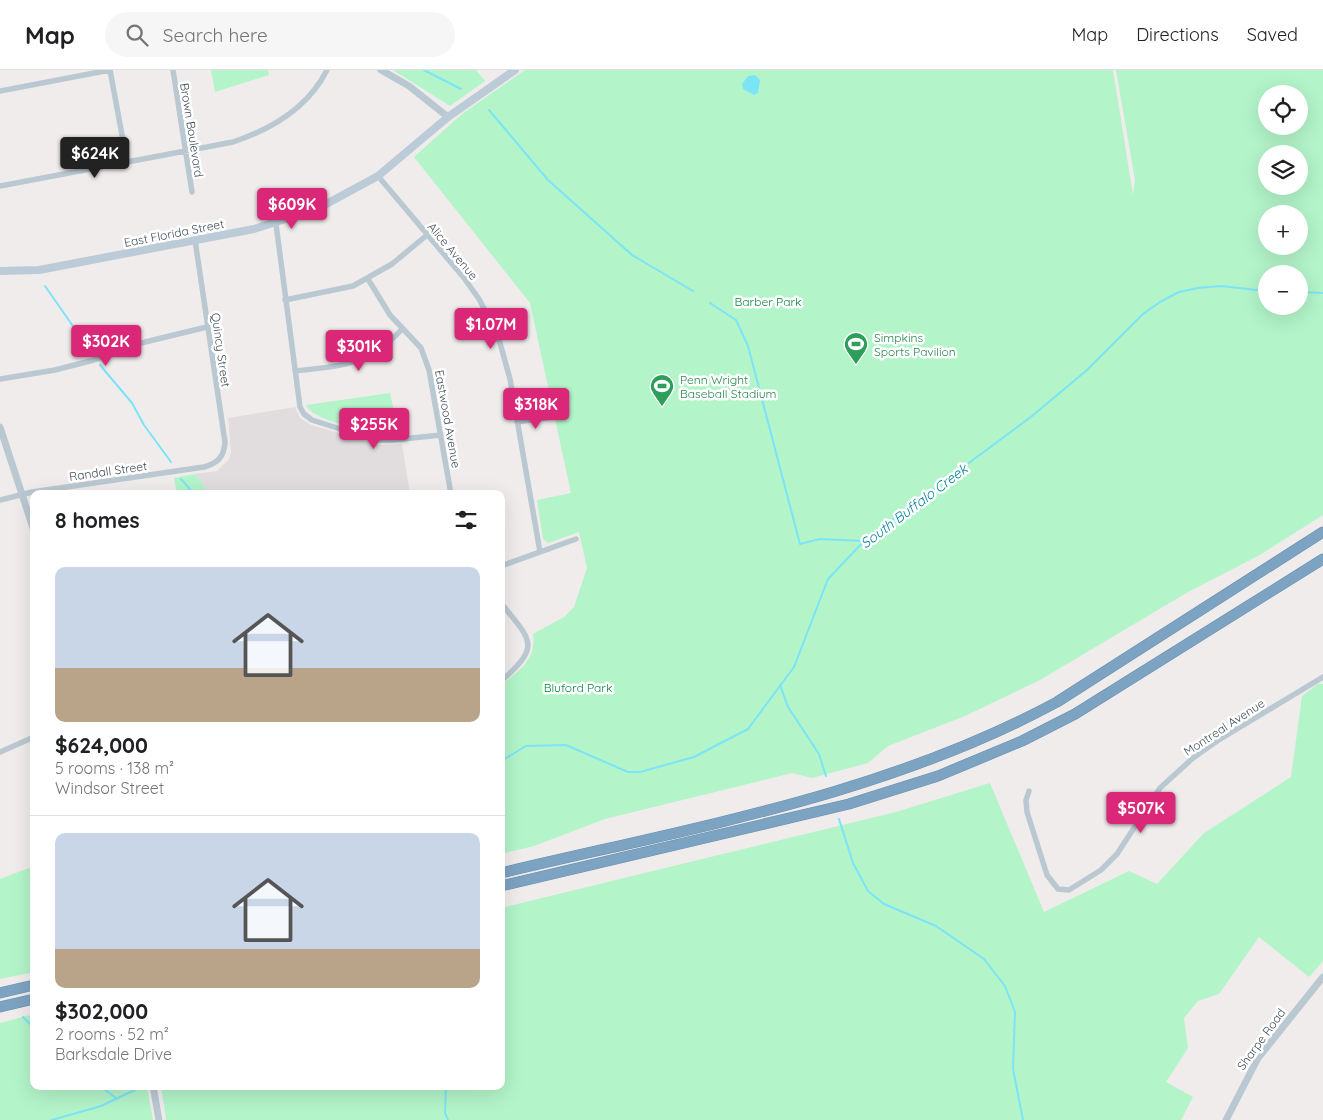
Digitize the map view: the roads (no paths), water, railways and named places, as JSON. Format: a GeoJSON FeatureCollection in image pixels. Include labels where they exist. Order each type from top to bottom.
{"type":"FeatureCollection","features":[{"type":"Feature","properties":{"kind":"highway"},"geometry":{"type":"LineString","coordinates":[[505,872],[821,796],[936,758],[1022,721],[1057,702],[1323,532]]}},
{"type":"Feature","properties":{"kind":"highway"},"geometry":{"type":"LineString","coordinates":[[505,885],[850,804],[947,773],[1022,741],[1075,714],[1323,559]]}},
{"type":"Feature","properties":{"kind":"highway"},"geometry":{"type":"LineString","coordinates":[[0,993],[30,986]]}},
{"type":"Feature","properties":{"kind":"highway"},"geometry":{"type":"LineString","coordinates":[[0,1007],[30,1000]]}},
{"type":"Feature","properties":{"kind":"main road","name":"East Florida Street"},"geometry":{"type":"LineString","coordinates":[[0,271],[39,270],[195,240],[276,224],[317,209],[378,176],[448,117],[515,70]]}},
{"type":"Feature","properties":{"kind":"street"},"geometry":{"type":"LineString","coordinates":[[0,91],[110,70],[127,162]]}},
{"type":"Feature","properties":{"kind":"street","name":"Brown Boulevard"},"geometry":{"type":"LineString","coordinates":[[172,70],[192,192]]}},
{"type":"Feature","properties":{"kind":"street"},"geometry":{"type":"LineString","coordinates":[[0,186],[233,142],[262,133],[306,100],[321,82],[327,70]]}},
{"type":"Feature","properties":{"kind":"street"},"geometry":{"type":"LineString","coordinates":[[381,70],[409,86],[448,117]]}},
{"type":"Feature","properties":{"kind":"street","name":"Alice Avenue"},"geometry":{"type":"LineString","coordinates":[[378,176],[474,292],[489,318],[500,343],[510,379],[540,552]]}},
{"type":"Feature","properties":{"kind":"street"},"geometry":{"type":"LineString","coordinates":[[276,224],[300,407],[304,414],[312,420],[375,440],[441,435]]}},
{"type":"Feature","properties":{"kind":"street"},"geometry":{"type":"LineString","coordinates":[[285,300],[332,292],[353,286],[392,264],[427,235]]}},
{"type":"Feature","properties":{"kind":"street","name":"Quincy Street"},"geometry":{"type":"LineString","coordinates":[[195,240],[224,442],[223,455],[218,462]]}},
{"type":"Feature","properties":{"kind":"street","name":"Eastwood Avenue"},"geometry":{"type":"LineString","coordinates":[[368,279],[378,299],[402,329],[413,337],[421,348],[430,370],[450,490]]}},
{"type":"Feature","properties":{"kind":"street"},"geometry":{"type":"LineString","coordinates":[[0,378],[55,370],[94,360],[145,342],[207,327]]}},
{"type":"Feature","properties":{"kind":"street"},"geometry":{"type":"LineString","coordinates":[[295,371],[359,362],[389,343],[402,329]]}},
{"type":"Feature","properties":{"kind":"street"},"geometry":{"type":"LineString","coordinates":[[517,422],[552,417]]}},
{"type":"Feature","properties":{"kind":"street"},"geometry":{"type":"LineString","coordinates":[[0,427],[30,519]]}},
{"type":"Feature","properties":{"kind":"street","name":"Randall Street"},"geometry":{"type":"LineString","coordinates":[[54,490],[204,467],[218,462]]}},
{"type":"Feature","properties":{"kind":"street","name":"Randall Street"},"geometry":{"type":"LineString","coordinates":[[0,500],[30,494]]}},
{"type":"Feature","properties":{"kind":"street"},"geometry":{"type":"LineString","coordinates":[[505,565],[576,539]]}},
{"type":"Feature","properties":{"kind":"street"},"geometry":{"type":"LineString","coordinates":[[505,608],[527,635],[528,644],[527,654],[521,663],[505,677]]}},
{"type":"Feature","properties":{"kind":"street","name":"Montreal Avenue"},"geometry":{"type":"LineString","coordinates":[[1029,790],[1026,800],[1027,812],[1047,876],[1058,889],[1069,890],[1101,870],[1117,854],[1160,788],[1175,773],[1217,741],[1320,678]]}},
{"type":"Feature","properties":{"kind":"street"},"geometry":{"type":"LineString","coordinates":[[0,752],[30,739]]}},
{"type":"Feature","properties":{"kind":"street","name":"Sharpe Road"},"geometry":{"type":"LineString","coordinates":[[1226,1120],[1258,1058],[1323,977]]}},
{"type":"Feature","properties":{"kind":"street"},"geometry":{"type":"LineString","coordinates":[[154,1090],[158,1120]]}},
{"type":"Feature","properties":{"kind":"water"},"geometry":{"type":"Polygon","coordinates":[[[755,75],[760,80],[758,93],[754,95],[743,89],[742,84],[748,76],[755,75]]]}},
{"type":"Feature","properties":{"kind":"waterway"},"geometry":{"type":"LineString","coordinates":[[424,70],[461,89]]}},
{"type":"Feature","properties":{"kind":"waterway"},"geometry":{"type":"LineString","coordinates":[[489,110],[548,180],[632,255],[693,291]]}},
{"type":"Feature","properties":{"kind":"waterway"},"geometry":{"type":"LineString","coordinates":[[45,286],[91,352]]}},
{"type":"Feature","properties":{"kind":"waterway","name":"South Buffalo Creek"},"geometry":{"type":"LineString","coordinates":[[505,759],[526,746],[566,745],[628,772],[640,772],[694,757],[748,729],[794,667],[828,579],[864,541],[1032,416],[1087,370],[1143,314],[1160,302],[1179,292],[1198,288],[1221,286],[1258,290]]}},
{"type":"Feature","properties":{"kind":"waterway","name":"South Buffalo Creek"},"geometry":{"type":"LineString","coordinates":[[1308,292],[1323,293]]}},
{"type":"Feature","properties":{"kind":"waterway"},"geometry":{"type":"LineString","coordinates":[[710,303],[736,320],[748,346],[800,544],[820,539],[864,541]]}},
{"type":"Feature","properties":{"kind":"waterway"},"geometry":{"type":"LineString","coordinates":[[100,365],[132,403],[144,425],[171,462]]}},
{"type":"Feature","properties":{"kind":"waterway"},"geometry":{"type":"LineString","coordinates":[[181,479],[191,490]]}},
{"type":"Feature","properties":{"kind":"waterway"},"geometry":{"type":"LineString","coordinates":[[780,685],[788,707],[819,754],[826,776]]}},
{"type":"Feature","properties":{"kind":"waterway"},"geometry":{"type":"LineString","coordinates":[[839,819],[853,863],[868,891],[884,904],[936,926],[984,959],[1005,986],[1015,1012],[1013,1069],[1023,1120]]}},
{"type":"Feature","properties":{"kind":"waterway"},"geometry":{"type":"LineString","coordinates":[[23,1017],[30,1024]]}},
{"type":"Feature","properties":{"kind":"waterway"},"geometry":{"type":"LineString","coordinates":[[105,1090],[116,1098]]}},
{"type":"Feature","properties":{"kind":"waterway","name":"South Buffalo Creek"},"geometry":{"type":"LineString","coordinates":[[52,1120],[101,1106],[135,1090]]}},
{"type":"Feature","properties":{"kind":"waterway"},"geometry":{"type":"LineString","coordinates":[[446,1090],[445,1113],[448,1120]]}},
{"type":"Feature","properties":{"kind":"place","name":"Simpkins Sports Pavilion"},"geometry":{"type":"Point","coordinates":[856,365]}},
{"type":"Feature","properties":{"kind":"place","name":"Penn Wright Baseball Stadium"},"geometry":{"type":"Point","coordinates":[662,407]}},
{"type":"Feature","properties":{"kind":"park label","name":"Barber Park"},"geometry":{"type":"Point","coordinates":[768,301]}},
{"type":"Feature","properties":{"kind":"park label","name":"Bluford Park"},"geometry":{"type":"Point","coordinates":[578,687]}}]}
